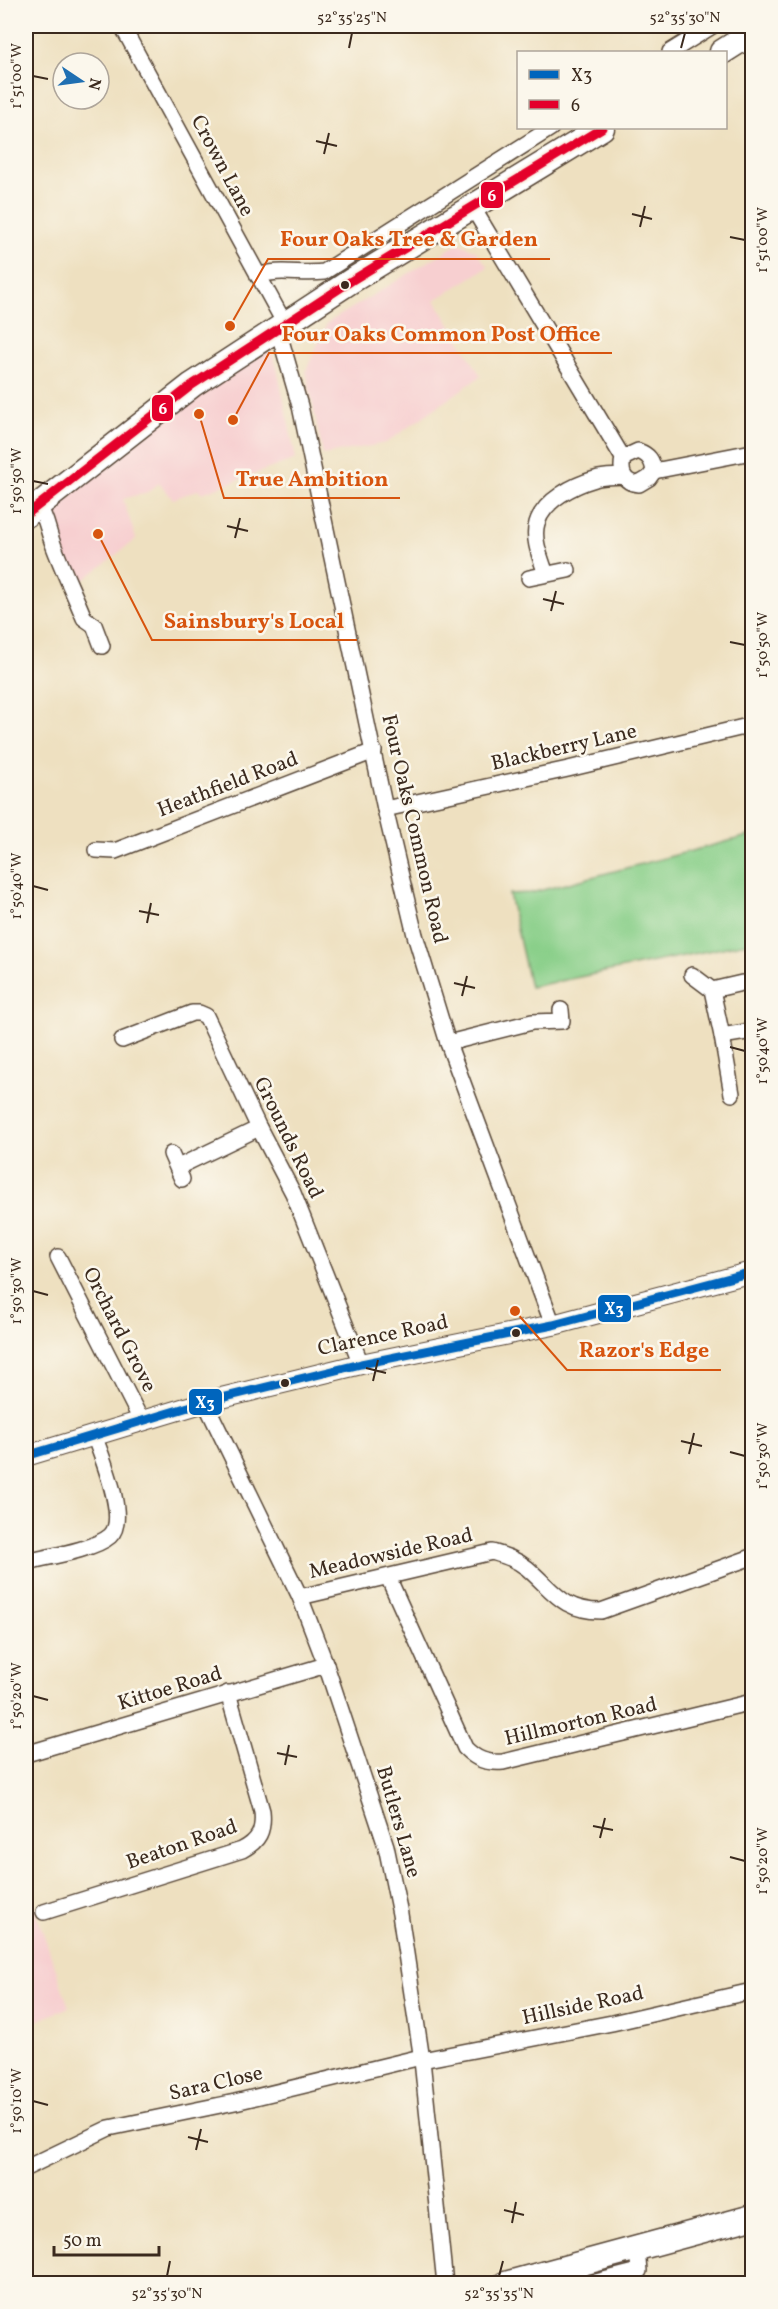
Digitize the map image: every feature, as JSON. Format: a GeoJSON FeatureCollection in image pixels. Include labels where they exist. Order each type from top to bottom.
{"type":"FeatureCollection","features":[{"type":"Feature","properties":{"kind":"main road"},"geometry":{"type":"LineString","coordinates":[[724,51],[753,33]]}},
{"type":"Feature","properties":{"kind":"main road"},"geometry":{"type":"LineString","coordinates":[[32,510],[192,385],[351,281],[600,129]]}},
{"type":"Feature","properties":{"kind":"main road"},"geometry":{"type":"LineString","coordinates":[[505,2283],[546,2278],[637,2248],[753,2217]]}},
{"type":"Feature","properties":{"kind":"street","name":"Crown Lane"},"geometry":{"type":"LineString","coordinates":[[122,26],[258,276],[282,328]]}},
{"type":"Feature","properties":{"kind":"street"},"geometry":{"type":"LineString","coordinates":[[672,51],[712,26]]}},
{"type":"Feature","properties":{"kind":"street"},"geometry":{"type":"LineString","coordinates":[[258,276],[270,271],[307,274],[324,272],[549,129]]}},
{"type":"Feature","properties":{"kind":"street"},"geometry":{"type":"LineString","coordinates":[[472,208],[623,458],[621,473],[633,484],[639,484],[650,478],[654,471],[650,458],[638,451],[623,458]]}},
{"type":"Feature","properties":{"kind":"street","name":"Four Oaks Common Road"},"geometry":{"type":"LineString","coordinates":[[282,328],[385,809],[415,934],[448,1042],[553,1325]]}},
{"type":"Feature","properties":{"kind":"street"},"geometry":{"type":"LineString","coordinates":[[654,471],[753,452]]}},
{"type":"Feature","properties":{"kind":"street"},"geometry":{"type":"LineString","coordinates":[[546,574],[531,523],[547,506],[572,488],[597,478],[624,476]]}},
{"type":"Feature","properties":{"kind":"street"},"geometry":{"type":"LineString","coordinates":[[32,510],[46,517],[47,529],[84,618],[94,625],[102,646]]}},
{"type":"Feature","properties":{"kind":"street"},"geometry":{"type":"LineString","coordinates":[[529,578],[568,570]]}},
{"type":"Feature","properties":{"kind":"street","name":"Blackberry Lane"},"geometry":{"type":"LineString","coordinates":[[385,809],[753,725]]}},
{"type":"Feature","properties":{"kind":"street","name":"Heathfield Road"},"geometry":{"type":"LineString","coordinates":[[96,850],[115,851],[374,751]]}},
{"type":"Feature","properties":{"kind":"street"},"geometry":{"type":"LineString","coordinates":[[692,975],[712,990],[732,1094]]}},
{"type":"Feature","properties":{"kind":"street"},"geometry":{"type":"LineString","coordinates":[[712,990],[742,983]]}},
{"type":"Feature","properties":{"kind":"street","name":"Grounds Road"},"geometry":{"type":"LineString","coordinates":[[122,1041],[192,1013],[206,1016],[259,1128],[293,1193],[361,1364]]}},
{"type":"Feature","properties":{"kind":"street"},"geometry":{"type":"LineString","coordinates":[[448,1042],[532,1022],[563,1021]]}},
{"type":"Feature","properties":{"kind":"street"},"geometry":{"type":"LineString","coordinates":[[722,1036],[753,1031]]}},
{"type":"Feature","properties":{"kind":"street"},"geometry":{"type":"LineString","coordinates":[[177,1166],[259,1128]]}},
{"type":"Feature","properties":{"kind":"street","name":"Orchard Grove"},"geometry":{"type":"LineString","coordinates":[[58,1257],[142,1422]]}},
{"type":"Feature","properties":{"kind":"street","name":"Clarence Road"},"geometry":{"type":"LineString","coordinates":[[26,1456],[205,1402],[361,1364],[553,1325],[753,1272]]}},
{"type":"Feature","properties":{"kind":"street","name":"Butlers Lane"},"geometry":{"type":"LineString","coordinates":[[205,1402],[300,1597],[364,1775],[386,1846],[400,1914],[422,2058],[445,2283]]}},
{"type":"Feature","properties":{"kind":"street"},"geometry":{"type":"LineString","coordinates":[[26,1562],[93,1545],[111,1535],[116,1523],[117,1508],[94,1435]]}},
{"type":"Feature","properties":{"kind":"street","name":"Meadowside Road"},"geometry":{"type":"LineString","coordinates":[[300,1597],[492,1552],[511,1558],[525,1567],[558,1599],[572,1607],[587,1611],[601,1611],[753,1557]]}},
{"type":"Feature","properties":{"kind":"street","name":"Hillmorton Road"},"geometry":{"type":"LineString","coordinates":[[388,1577],[465,1748],[480,1760],[503,1762],[753,1702]]}},
{"type":"Feature","properties":{"kind":"street","name":"Kittoe Road"},"geometry":{"type":"LineString","coordinates":[[26,1754],[326,1665]]}},
{"type":"Feature","properties":{"kind":"street","name":"Beaton Road"},"geometry":{"type":"LineString","coordinates":[[44,1912],[242,1850],[259,1838],[262,1828],[262,1811],[228,1693]]}},
{"type":"Feature","properties":{"kind":"street","name":"Hillside Road"},"geometry":{"type":"LineString","coordinates":[[422,2058],[612,2023],[753,1991]]}},
{"type":"Feature","properties":{"kind":"street","name":"Sara Close"},"geometry":{"type":"LineString","coordinates":[[26,2168],[109,2128],[235,2102],[422,2058]]}},
{"type":"Feature","properties":{"kind":"street"},"geometry":{"type":"LineString","coordinates":[[588,2283],[639,2271],[637,2248]]}},
{"type":"Feature","properties":{"kind":"shaded area"},"geometry":{"type":"Polygon","coordinates":[[[459,243],[476,251],[488,267],[435,300],[481,376],[386,443],[323,455],[306,371],[327,323],[459,243]]]}},
{"type":"Feature","properties":{"kind":"shaded area"},"geometry":{"type":"Polygon","coordinates":[[[265,349],[272,353],[277,368],[296,459],[202,493],[198,490],[173,499],[159,483],[148,492],[123,499],[136,539],[79,584],[75,583],[54,532],[51,510],[173,410],[265,349]]]}},
{"type":"Feature","properties":{"kind":"shaded area"},"geometry":{"type":"Polygon","coordinates":[[[26,1884],[69,2007],[26,2026],[26,1884]]]}},
{"type":"Feature","properties":{"kind":"green space"},"geometry":{"type":"Polygon","coordinates":[[[752,835],[752,942],[530,987],[509,894],[531,893],[752,835]]]}},
{"type":"Feature","properties":{"kind":"transit line","name":"6"},"geometry":{"type":"LineString","coordinates":[[26,515],[192,385],[351,281],[600,129]]}},
{"type":"Feature","properties":{"kind":"transit line","name":"X3"},"geometry":{"type":"LineString","coordinates":[[26,1456],[205,1402],[361,1364],[553,1325],[752,1272]]}},
{"type":"Feature","properties":{"kind":"place","name":"Four Oaks Tree & Garden"},"geometry":{"type":"Point","coordinates":[230,326]}},
{"type":"Feature","properties":{"kind":"place","name":"True Ambition"},"geometry":{"type":"Point","coordinates":[199,414]}},
{"type":"Feature","properties":{"kind":"place","name":"Four Oaks Common Post Office"},"geometry":{"type":"Point","coordinates":[233,420]}},
{"type":"Feature","properties":{"kind":"place","name":"Sainsbury's Local"},"geometry":{"type":"Point","coordinates":[98,534]}},
{"type":"Feature","properties":{"kind":"place","name":"Razor's Edge"},"geometry":{"type":"Point","coordinates":[515,1311]}}]}
